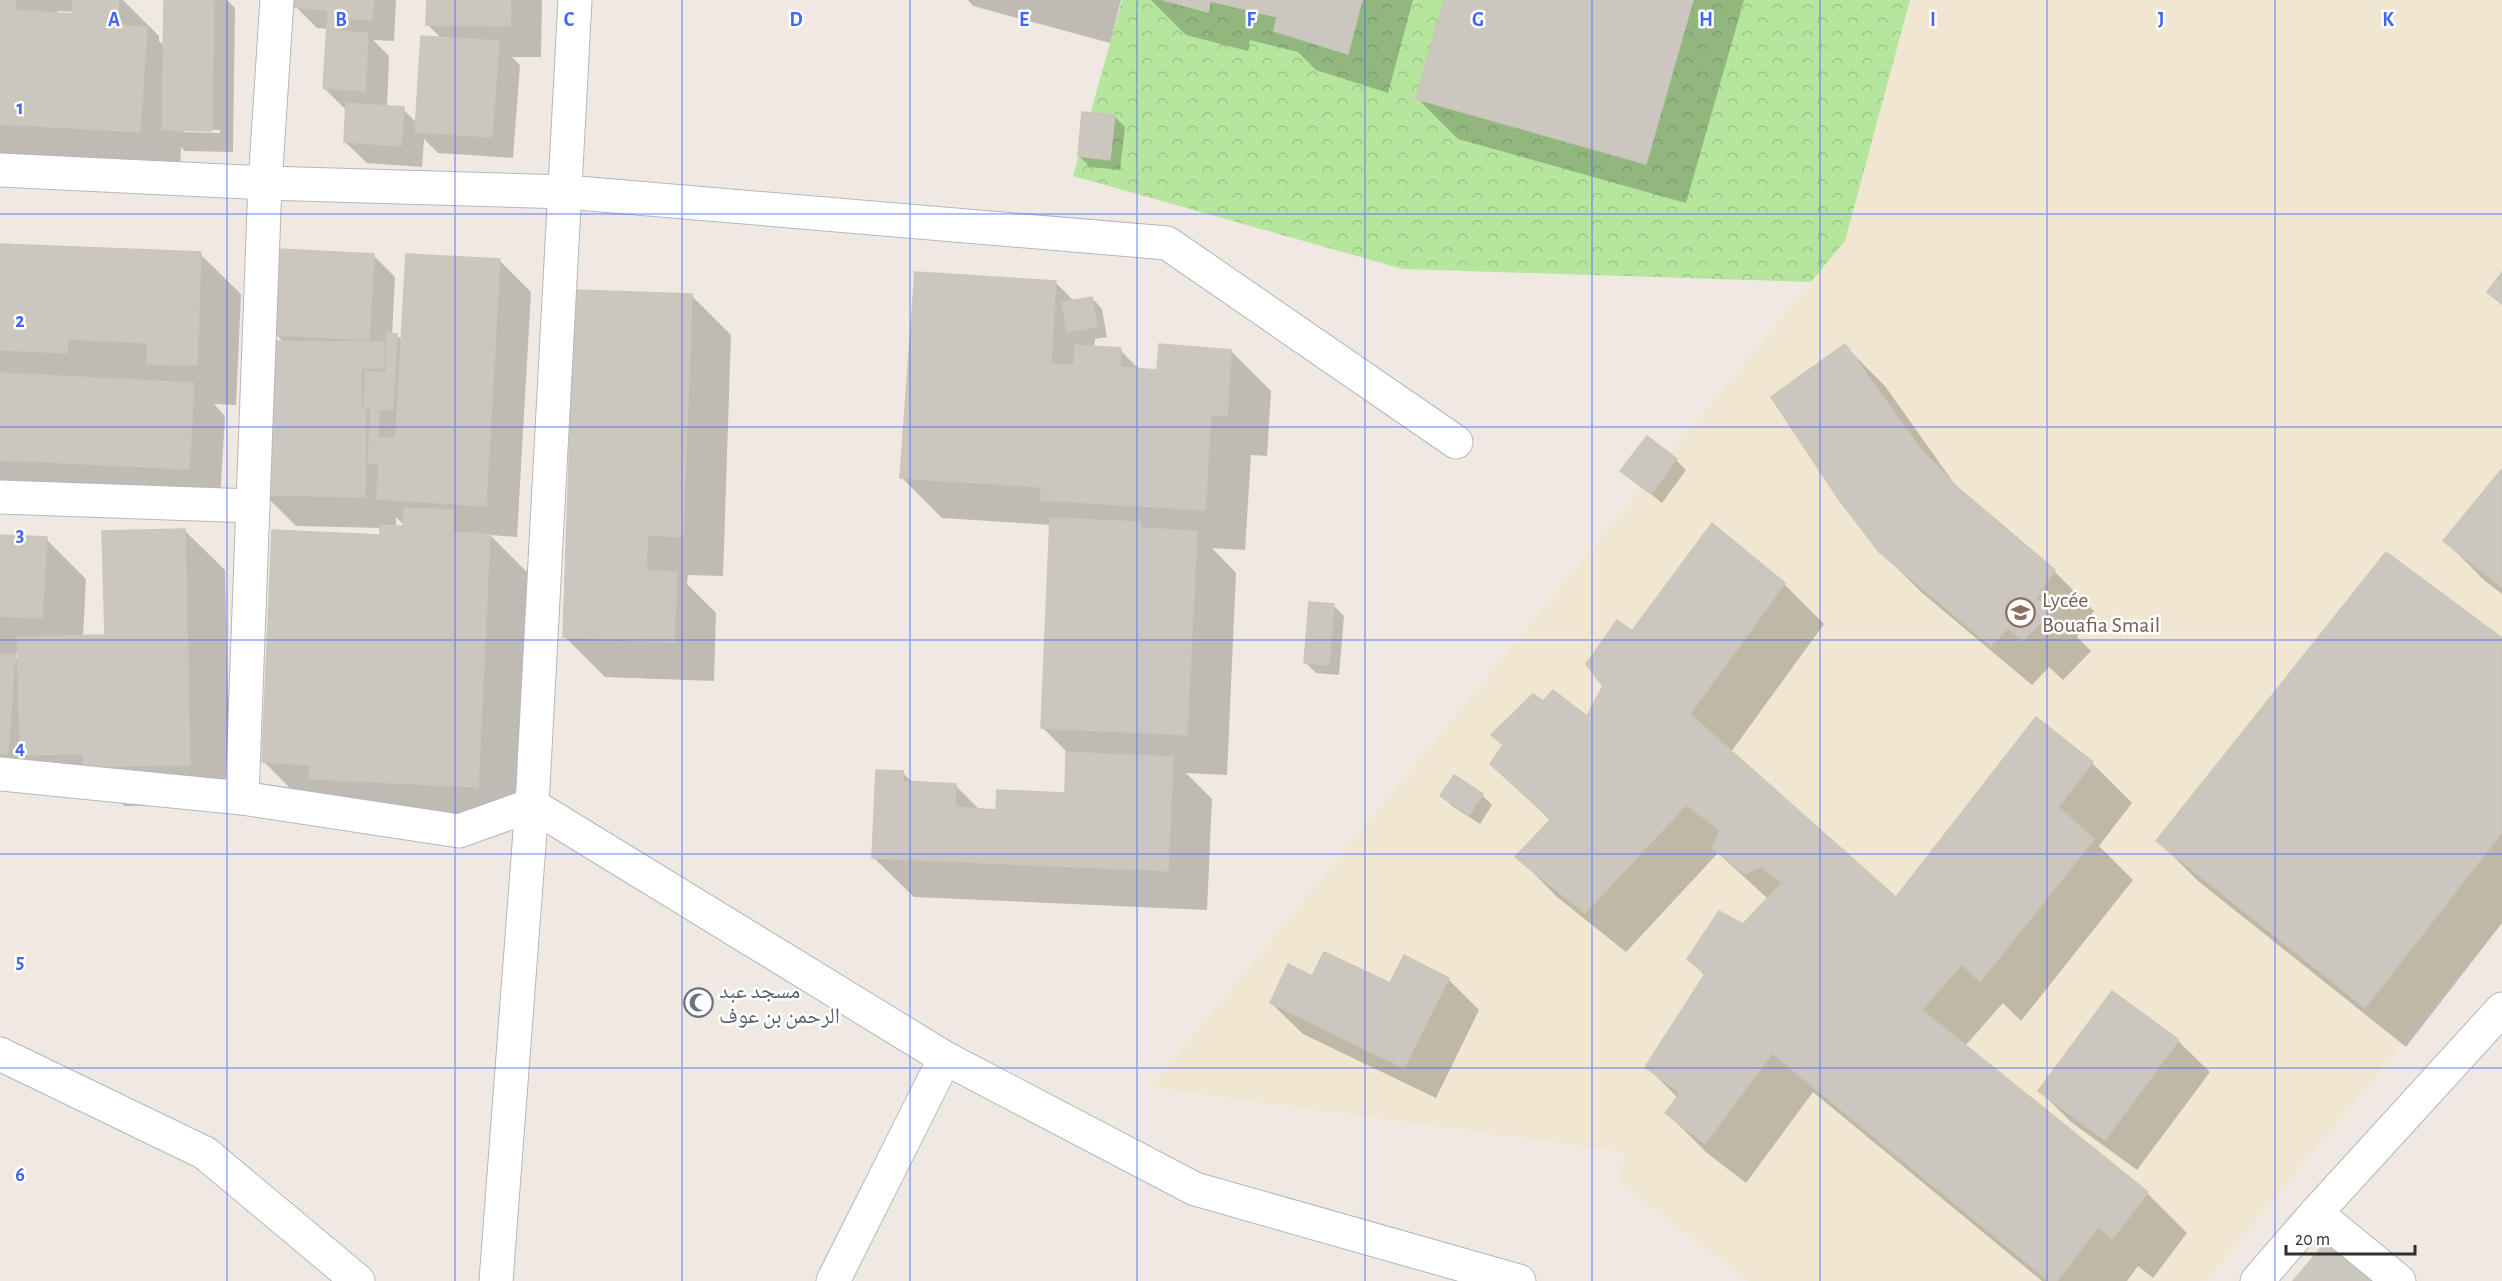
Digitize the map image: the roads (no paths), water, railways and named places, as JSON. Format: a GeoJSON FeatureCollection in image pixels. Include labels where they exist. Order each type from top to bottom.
{"type":"FeatureCollection","features":[{"type":"Feature","properties":{"kind":"street"},"geometry":{"type":"LineString","coordinates":[[242,798],[265,183],[277,0]]}},
{"type":"Feature","properties":{"kind":"street"},"geometry":{"type":"LineString","coordinates":[[496,1281],[532,805],[575,0]]}},
{"type":"Feature","properties":{"kind":"street"},"geometry":{"type":"LineString","coordinates":[[0,170],[265,183],[566,192],[1167,243],[1456,442]]}},
{"type":"Feature","properties":{"kind":"street"},"geometry":{"type":"LineString","coordinates":[[0,497],[254,506]]}},
{"type":"Feature","properties":{"kind":"street"},"geometry":{"type":"LineString","coordinates":[[0,774],[242,798],[459,831],[532,805]]}},
{"type":"Feature","properties":{"kind":"street"},"geometry":{"type":"LineString","coordinates":[[532,805],[945,1058],[1195,1189],[1519,1281]]}},
{"type":"Feature","properties":{"kind":"street"},"geometry":{"type":"LineString","coordinates":[[2257,1281],[2502,1009]]}},
{"type":"Feature","properties":{"kind":"street"},"geometry":{"type":"LineString","coordinates":[[0,1054],[205,1153],[358,1281]]}},
{"type":"Feature","properties":{"kind":"street"},"geometry":{"type":"LineString","coordinates":[[834,1281],[945,1058]]}},
{"type":"Feature","properties":{"kind":"street"},"geometry":{"type":"LineString","coordinates":[[2316,1213],[2399,1281]]}},
{"type":"Feature","properties":{"kind":"place","name":"Lycée Bouafia Smail"},"geometry":{"type":"Point","coordinates":[2021,612]}},
{"type":"Feature","properties":{"kind":"place","name":"مسجد عبد الرحمن بن عوف"},"geometry":{"type":"Point","coordinates":[698,1003]}}]}
